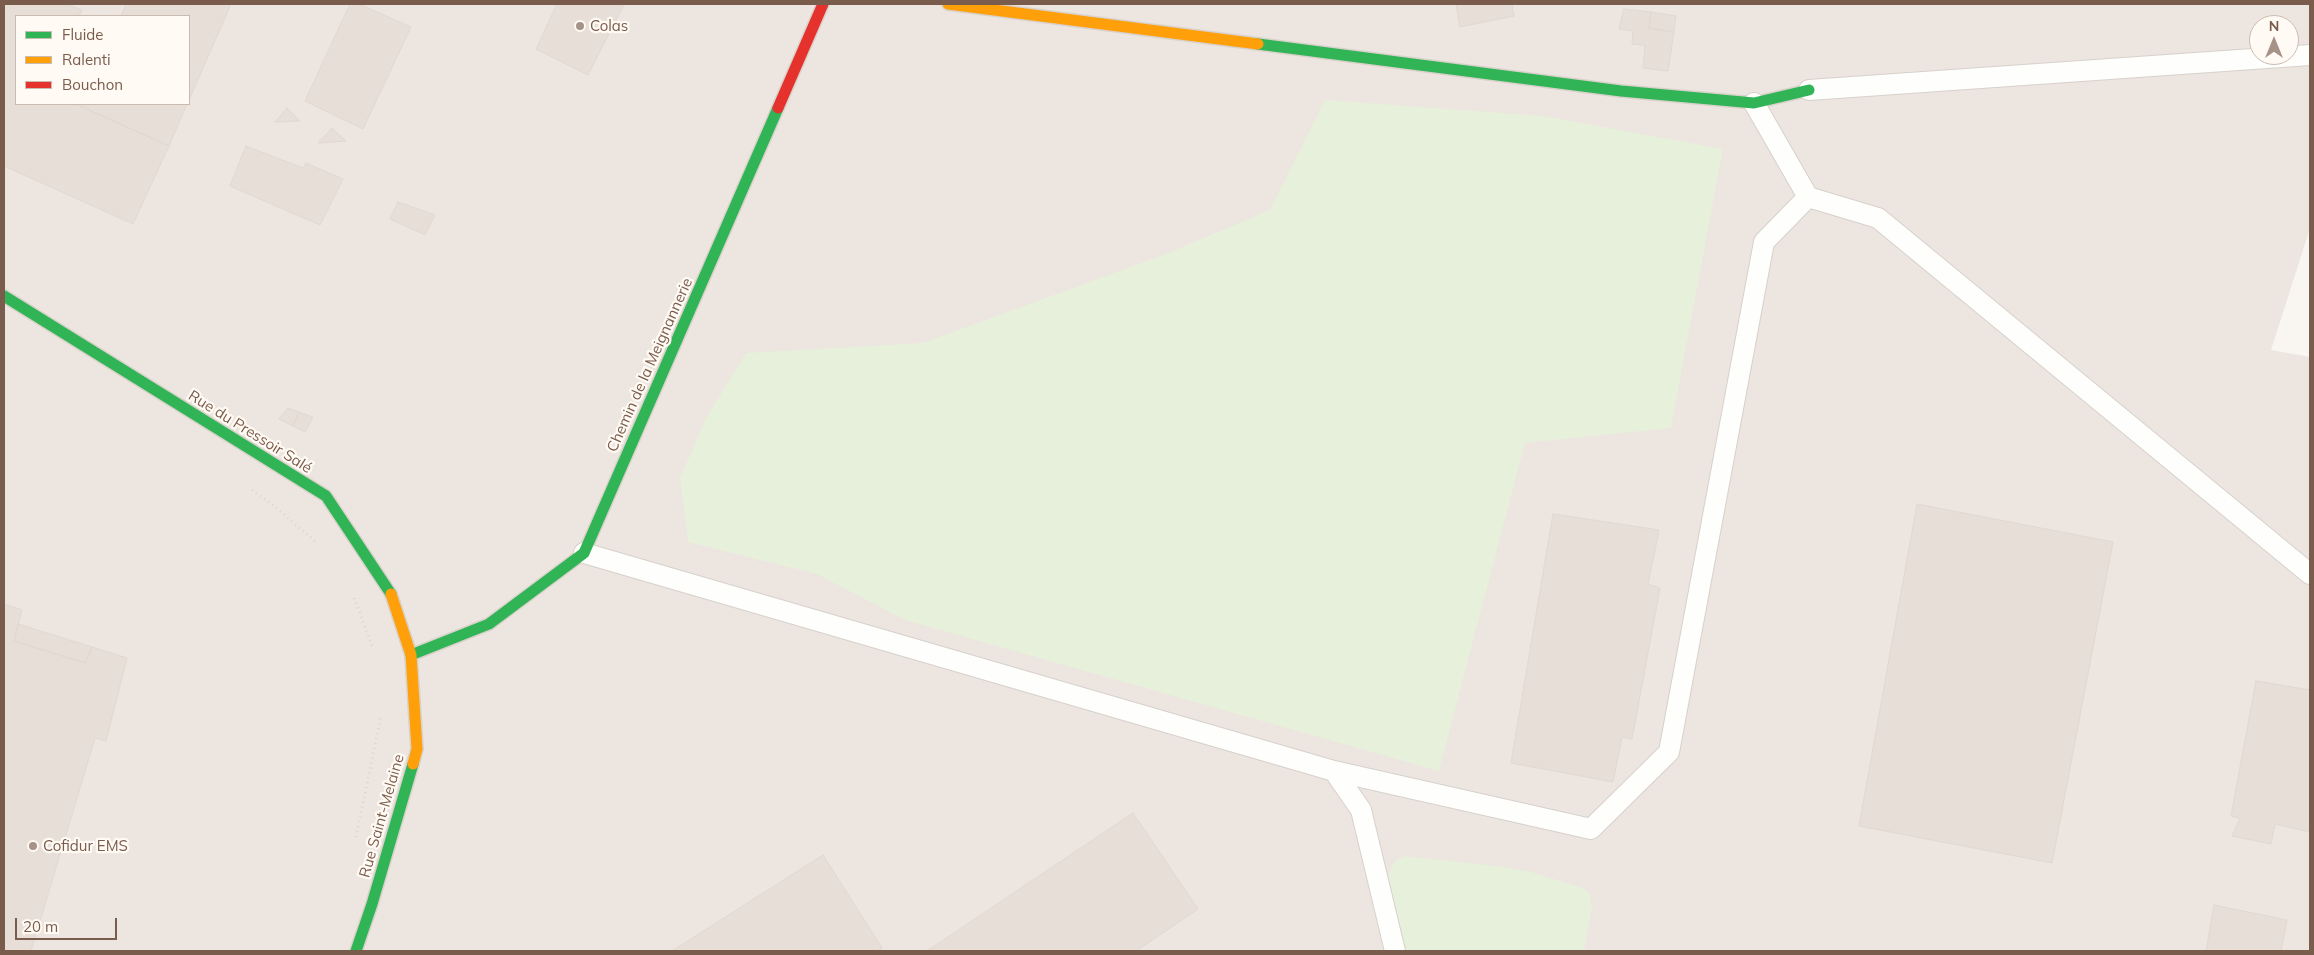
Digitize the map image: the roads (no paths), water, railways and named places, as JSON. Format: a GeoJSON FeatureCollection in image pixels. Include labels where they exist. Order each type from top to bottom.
{"type":"FeatureCollection","features":[{"type":"Feature","properties":{"kind":"street","name":"Chemin de la Meignannerie"},"geometry":{"type":"LineString","coordinates":[[411,655],[489,624],[584,553],[824,4]]}},
{"type":"Feature","properties":{"kind":"street"},"geometry":{"type":"LineString","coordinates":[[948,4],[1621,91],[1754,103],[1809,90]]}},
{"type":"Feature","properties":{"kind":"street","name":"Rue du Pressoir Salé"},"geometry":{"type":"LineString","coordinates":[[4,296],[326,496],[392,595],[411,655]]}},
{"type":"Feature","properties":{"kind":"street","name":"Rue Saint-Melaine"},"geometry":{"type":"LineString","coordinates":[[356,951],[372,904],[417,749],[411,655]]}},
{"type":"Feature","properties":{"kind":"lane"},"geometry":{"type":"LineString","coordinates":[[1809,90],[2310,55]]}},
{"type":"Feature","properties":{"kind":"lane"},"geometry":{"type":"LineString","coordinates":[[1754,103],[1808,197],[1878,218],[2310,574]]}},
{"type":"Feature","properties":{"kind":"lane"},"geometry":{"type":"LineString","coordinates":[[584,553],[1334,771],[1591,829],[1669,752],[1764,242],[1808,197]]}},
{"type":"Feature","properties":{"kind":"lane"},"geometry":{"type":"LineString","coordinates":[[1334,771],[1361,810],[1395,951]]}},
{"type":"Feature","properties":{"kind":"place","name":"Colas"},"geometry":{"type":"Point","coordinates":[580,26]}},
{"type":"Feature","properties":{"kind":"place","name":"Cofidur EMS"},"geometry":{"type":"Point","coordinates":[33,846]}}]}
